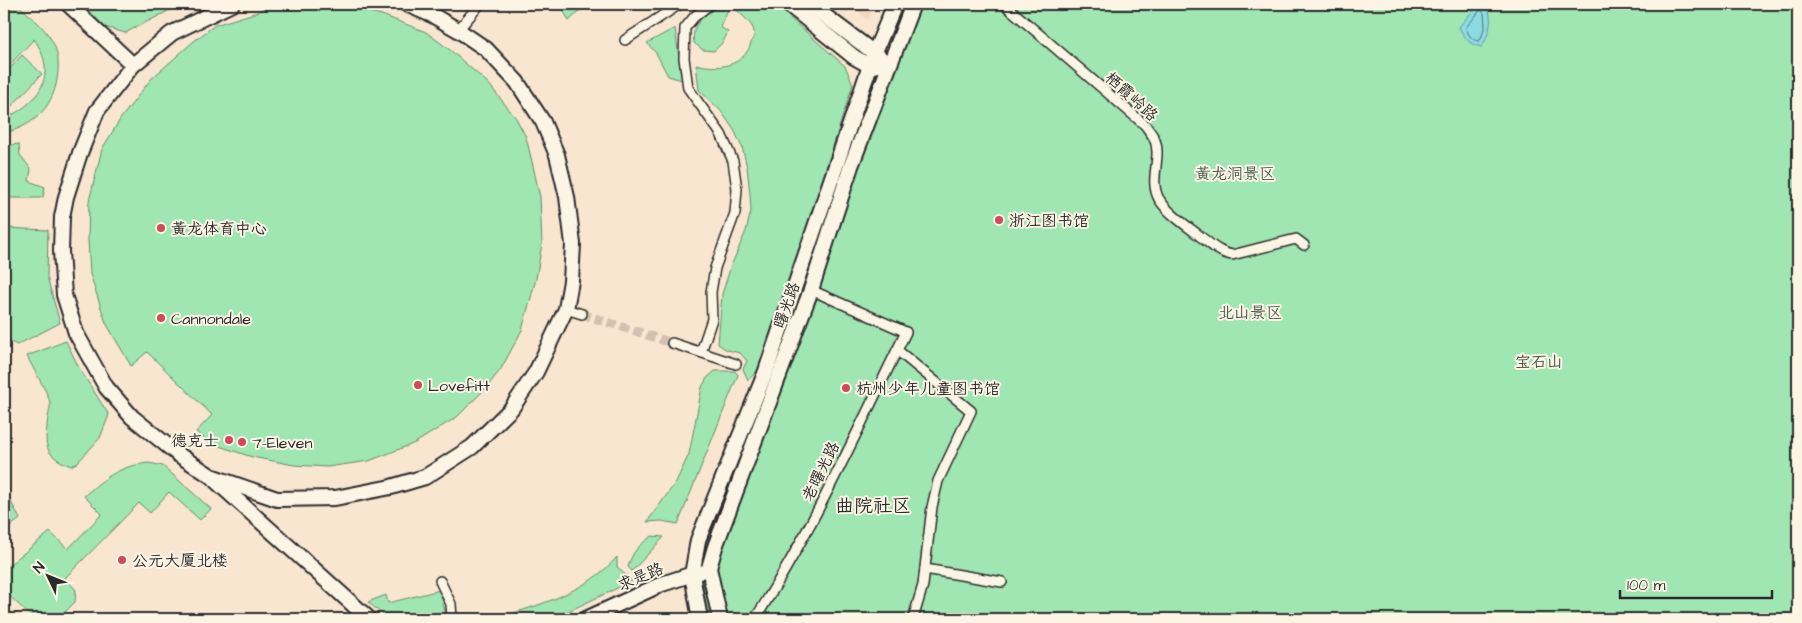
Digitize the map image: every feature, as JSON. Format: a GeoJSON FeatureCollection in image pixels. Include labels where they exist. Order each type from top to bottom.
{"type":"FeatureCollection","features":[{"type":"Feature","properties":{"kind":"street"},"geometry":{"type":"LineString","coordinates":[[68,4],[133,65]]}},
{"type":"Feature","properties":{"kind":"street"},"geometry":{"type":"LineString","coordinates":[[232,4],[172,33],[133,65],[98,112],[80,153],[66,197],[62,217],[61,252],[64,295],[76,333],[106,387],[132,417],[179,455],[211,476],[369,619]]}},
{"type":"Feature","properties":{"kind":"street"},"geometry":{"type":"LineString","coordinates":[[211,476],[278,499],[335,498],[391,487],[425,477],[472,448],[511,409],[536,372],[566,309],[571,281],[573,244],[567,197],[557,155],[543,122],[517,82],[486,49],[432,15],[406,4]]}},
{"type":"Feature","properties":{"kind":"street"},"geometry":{"type":"LineString","coordinates":[[458,30],[480,4]]}},
{"type":"Feature","properties":{"kind":"street"},"geometry":{"type":"LineString","coordinates":[[625,40],[680,4]]}},
{"type":"Feature","properties":{"kind":"street"},"geometry":{"type":"LineString","coordinates":[[700,352],[712,319],[712,284],[718,260],[735,213],[737,189],[732,161],[721,134],[688,88],[684,58],[684,28],[710,4]]}},
{"type":"Feature","properties":{"kind":"street"},"geometry":{"type":"LineString","coordinates":[[788,4],[854,57],[890,64]]}},
{"type":"Feature","properties":{"kind":"street"},"geometry":{"type":"LineString","coordinates":[[809,4],[872,60]]}},
{"type":"Feature","properties":{"kind":"street","name":"曙光路"},"geometry":{"type":"LineString","coordinates":[[700,619],[692,575],[698,540],[766,371],[872,60],[895,4]]}},
{"type":"Feature","properties":{"kind":"street","name":"曙光路"},"geometry":{"type":"LineString","coordinates":[[720,619],[709,568],[714,546],[811,290],[851,166],[913,4]]}},
{"type":"Feature","properties":{"kind":"street","name":"栖霞岭路"},"geometry":{"type":"LineString","coordinates":[[1004,4],[1145,125],[1155,138],[1154,181],[1158,197],[1173,214],[1218,250],[1226,254],[1232,255],[1296,239],[1304,245]]}},
{"type":"Feature","properties":{"kind":"street","name":"老曙光路"},"geometry":{"type":"LineString","coordinates":[[754,619],[777,585],[806,533],[906,332],[811,290]]}},
{"type":"Feature","properties":{"kind":"street"},"geometry":{"type":"LineString","coordinates":[[566,309],[582,314]]}},
{"type":"Feature","properties":{"kind":"street"},"geometry":{"type":"LineString","coordinates":[[672,344],[736,364]]}},
{"type":"Feature","properties":{"kind":"street"},"geometry":{"type":"LineString","coordinates":[[897,350],[971,411],[938,481],[932,507],[923,585],[914,619]]}},
{"type":"Feature","properties":{"kind":"street","name":"求是路"},"geometry":{"type":"LineString","coordinates":[[586,619],[662,584],[709,568]]}},
{"type":"Feature","properties":{"kind":"street"},"geometry":{"type":"LineString","coordinates":[[924,569],[1002,582]]}},
{"type":"Feature","properties":{"kind":"street"},"geometry":{"type":"LineString","coordinates":[[440,581],[451,604],[452,617]]}},
{"type":"Feature","properties":{"kind":"shaded area"},"geometry":{"type":"Polygon","coordinates":[[[848,4],[875,4],[868,20],[848,4]]]}},
{"type":"Feature","properties":{"kind":"green space"},"geometry":{"type":"Polygon","coordinates":[[[4,4],[17,4],[45,30],[55,48],[58,67],[53,94],[42,112],[26,125],[4,133],[4,119],[27,105],[42,87],[45,76],[45,64],[34,39],[4,71],[4,4]]]}},
{"type":"Feature","properties":{"kind":"green space"},"geometry":{"type":"Polygon","coordinates":[[[81,4],[182,4],[125,33],[105,27],[81,4]]]}},
{"type":"Feature","properties":{"kind":"green space"},"geometry":{"type":"Polygon","coordinates":[[[560,4],[587,4],[569,21],[560,4]]]}},
{"type":"Feature","properties":{"kind":"green space"},"geometry":{"type":"Polygon","coordinates":[[[721,4],[774,4],[845,66],[853,84],[763,366],[748,380],[743,369],[747,361],[740,353],[727,350],[718,344],[722,294],[731,266],[746,231],[751,211],[747,167],[742,147],[734,130],[721,111],[699,90],[696,64],[712,67],[729,65],[736,62],[747,51],[754,33],[748,22],[731,5],[720,27],[728,32],[723,42],[714,51],[703,50],[694,43],[693,36],[697,24],[721,4]]]}},
{"type":"Feature","properties":{"kind":"green space","name":"北山景区"},"geometry":{"type":"Polygon","coordinates":[[[906,4],[1798,4],[1798,619],[709,619],[702,574],[705,547],[778,359],[830,205],[906,4]]]}},
{"type":"Feature","properties":{"kind":"green space"},"geometry":{"type":"Polygon","coordinates":[[[311,5],[347,7],[382,15],[426,32],[488,83],[516,118],[526,137],[540,197],[542,244],[536,279],[522,330],[501,369],[487,387],[457,417],[415,443],[369,461],[327,467],[294,465],[252,457],[210,443],[196,432],[212,415],[147,352],[131,366],[106,323],[90,274],[88,240],[89,201],[102,149],[121,118],[151,79],[215,25],[258,12],[266,7],[311,5]]]}},
{"type":"Feature","properties":{"kind":"green space"},"geometry":{"type":"Polygon","coordinates":[[[675,28],[682,80],[668,76],[656,53],[647,43],[675,28]]]}},
{"type":"Feature","properties":{"kind":"green space"},"geometry":{"type":"Polygon","coordinates":[[[22,55],[42,74],[4,114],[4,75],[22,55]]]}},
{"type":"Feature","properties":{"kind":"green space"},"geometry":{"type":"Polygon","coordinates":[[[19,144],[20,155],[31,169],[29,181],[45,187],[43,197],[4,198],[4,146],[19,144]]]}},
{"type":"Feature","properties":{"kind":"green space"},"geometry":{"type":"Polygon","coordinates":[[[4,228],[48,230],[47,277],[60,323],[17,345],[4,339],[4,228]]]}},
{"type":"Feature","properties":{"kind":"green space"},"geometry":{"type":"Polygon","coordinates":[[[66,341],[79,368],[109,415],[100,438],[78,462],[71,466],[50,453],[46,434],[50,402],[27,356],[66,341]]]}},
{"type":"Feature","properties":{"kind":"green space"},"geometry":{"type":"Polygon","coordinates":[[[715,371],[735,371],[738,375],[678,524],[661,521],[647,522],[676,482],[689,454],[702,387],[707,378],[715,371]]]}},
{"type":"Feature","properties":{"kind":"green space"},"geometry":{"type":"Polygon","coordinates":[[[149,463],[163,466],[211,509],[200,520],[169,492],[150,513],[139,503],[65,578],[76,590],[75,602],[58,619],[34,619],[4,591],[4,569],[50,532],[68,549],[102,514],[84,496],[99,483],[121,470],[138,464],[149,463]]]}},
{"type":"Feature","properties":{"kind":"green space"},"geometry":{"type":"Polygon","coordinates":[[[4,496],[9,498],[20,519],[4,531],[4,496]]]}},
{"type":"Feature","properties":{"kind":"green space"},"geometry":{"type":"Polygon","coordinates":[[[652,536],[664,537],[632,571],[628,567],[634,553],[652,536]]]}},
{"type":"Feature","properties":{"kind":"green space"},"geometry":{"type":"Polygon","coordinates":[[[617,557],[617,567],[632,581],[552,619],[494,619],[544,603],[576,589],[591,580],[617,557]]]}},
{"type":"Feature","properties":{"kind":"green space"},"geometry":{"type":"Polygon","coordinates":[[[440,590],[445,619],[388,619],[368,602],[386,595],[388,603],[440,590]]]}},
{"type":"Feature","properties":{"kind":"water"},"geometry":{"type":"Polygon","coordinates":[[[1484,4],[1488,9],[1490,25],[1488,35],[1481,47],[1467,40],[1459,27],[1477,6],[1484,4]]]}},
{"type":"Feature","properties":{"kind":"tunnel"},"geometry":{"type":"LineString","coordinates":[[582,314],[672,343]]}},
{"type":"Feature","properties":{"kind":"place","name":"浙江图书馆"},"geometry":{"type":"Point","coordinates":[999,220]}},
{"type":"Feature","properties":{"kind":"place","name":"黄龙体育中心"},"geometry":{"type":"Point","coordinates":[161,228]}},
{"type":"Feature","properties":{"kind":"place","name":"Cannondale"},"geometry":{"type":"Point","coordinates":[161,318]}},
{"type":"Feature","properties":{"kind":"place","name":"Lovefitt"},"geometry":{"type":"Point","coordinates":[418,385]}},
{"type":"Feature","properties":{"kind":"place","name":"杭州少年儿童图书馆"},"geometry":{"type":"Point","coordinates":[846,388]}},
{"type":"Feature","properties":{"kind":"place","name":"德克士"},"geometry":{"type":"Point","coordinates":[229,440]}},
{"type":"Feature","properties":{"kind":"place","name":"7-Eleven"},"geometry":{"type":"Point","coordinates":[242,442]}},
{"type":"Feature","properties":{"kind":"place","name":"公元大厦北楼"},"geometry":{"type":"Point","coordinates":[122,560]}},
{"type":"Feature","properties":{"kind":"district","name":"曲院社区"},"geometry":{"type":"Point","coordinates":[873,505]}},
{"type":"Feature","properties":{"kind":"park label","name":"黄龙洞景区"},"geometry":{"type":"Point","coordinates":[1235,173]}},
{"type":"Feature","properties":{"kind":"park label","name":"宝石山"},"geometry":{"type":"Point","coordinates":[1539,361]}}]}
